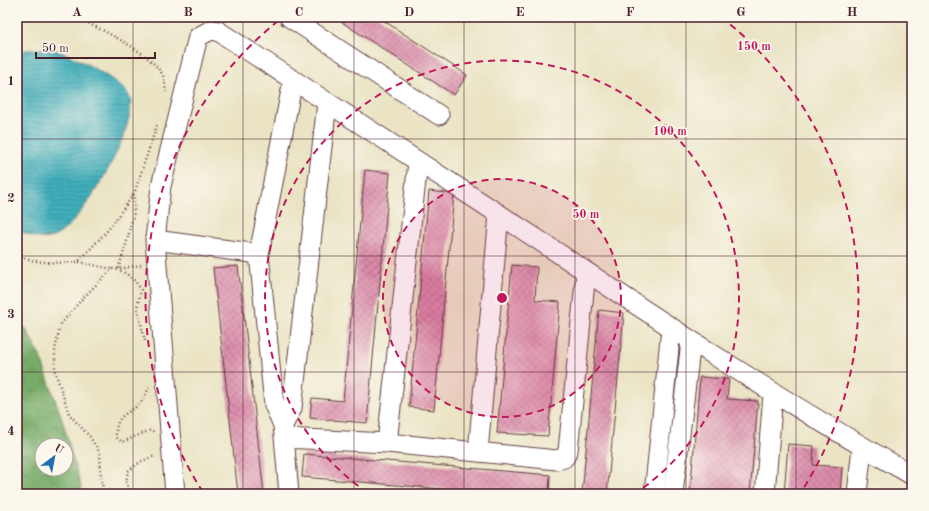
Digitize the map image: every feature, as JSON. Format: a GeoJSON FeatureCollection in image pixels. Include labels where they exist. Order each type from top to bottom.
{"type":"FeatureCollection","features":[{"type":"Feature","properties":{"kind":"street"},"geometry":{"type":"LineString","coordinates":[[289,17],[439,115]]}},
{"type":"Feature","properties":{"kind":"street"},"geometry":{"type":"LineString","coordinates":[[175,494],[156,240],[162,186],[198,37],[211,30],[218,31],[499,214],[671,329],[773,394],[912,475]]}},
{"type":"Feature","properties":{"kind":"street"},"geometry":{"type":"LineString","coordinates":[[289,494],[283,431],[274,405],[259,254],[293,80]]}},
{"type":"Feature","properties":{"kind":"street"},"geometry":{"type":"LineString","coordinates":[[283,431],[292,408],[327,103]]}},
{"type":"Feature","properties":{"kind":"street"},"geometry":{"type":"LineString","coordinates":[[387,443],[418,162]]}},
{"type":"Feature","properties":{"kind":"street"},"geometry":{"type":"LineString","coordinates":[[478,452],[499,214]]}},
{"type":"Feature","properties":{"kind":"street"},"geometry":{"type":"LineString","coordinates":[[156,240],[259,254]]}},
{"type":"Feature","properties":{"kind":"street"},"geometry":{"type":"LineString","coordinates":[[283,431],[557,460],[564,458],[568,451],[586,272]]}},
{"type":"Feature","properties":{"kind":"street"},"geometry":{"type":"LineString","coordinates":[[654,494],[671,329]]}},
{"type":"Feature","properties":{"kind":"street"},"geometry":{"type":"LineString","coordinates":[[673,494],[691,341]]}},
{"type":"Feature","properties":{"kind":"street"},"geometry":{"type":"LineString","coordinates":[[765,494],[773,394]]}},
{"type":"Feature","properties":{"kind":"street"},"geometry":{"type":"LineString","coordinates":[[857,494],[862,447]]}},
{"type":"Feature","properties":{"kind":"path"},"geometry":{"type":"LineString","coordinates":[[74,17],[95,25],[145,55],[163,76],[166,94]]}},
{"type":"Feature","properties":{"kind":"path"},"geometry":{"type":"LineString","coordinates":[[78,262],[108,230],[134,194],[158,122]]}},
{"type":"Feature","properties":{"kind":"path"},"geometry":{"type":"LineString","coordinates":[[118,269],[126,246],[134,212],[134,194]]}},
{"type":"Feature","properties":{"kind":"path"},"geometry":{"type":"LineString","coordinates":[[17,255],[27,260],[62,263],[78,262],[112,269],[157,262]]}},
{"type":"Feature","properties":{"kind":"path"},"geometry":{"type":"LineString","coordinates":[[104,494],[101,477],[100,453],[90,437],[69,414],[55,371],[55,350],[60,325],[82,299],[112,269]]}},
{"type":"Feature","properties":{"kind":"path"},"geometry":{"type":"LineString","coordinates":[[118,269],[137,282],[141,290],[137,307],[141,330],[146,344]]}},
{"type":"Feature","properties":{"kind":"path"},"geometry":{"type":"LineString","coordinates":[[152,382],[142,401],[122,415],[115,426],[116,437],[122,442],[151,430],[157,435]]}},
{"type":"Feature","properties":{"kind":"path"},"geometry":{"type":"LineString","coordinates":[[130,494],[126,482],[128,471],[142,461],[157,455]]}},
{"type":"Feature","properties":{"kind":"green space"},"geometry":{"type":"Polygon","coordinates":[[[17,321],[26,329],[40,356],[67,437],[34,437],[34,477],[74,477],[74,462],[83,494],[17,494],[17,321]]]}},
{"type":"Feature","properties":{"kind":"water"},"geometry":{"type":"Polygon","coordinates":[[[43,49],[58,51],[85,63],[106,75],[123,88],[128,94],[131,107],[127,125],[119,147],[94,193],[80,213],[66,228],[50,238],[40,238],[17,229],[17,55],[25,50],[43,49]]]}},
{"type":"Feature","properties":{"kind":"building"},"geometry":{"type":"Polygon","coordinates":[[[334,17],[378,17],[467,75],[454,95],[334,17]]]}},
{"type":"Feature","properties":{"kind":"building"},"geometry":{"type":"Polygon","coordinates":[[[365,170],[390,173],[367,423],[310,418],[312,398],[343,401],[365,170]]]}},
{"type":"Feature","properties":{"kind":"building"},"geometry":{"type":"Polygon","coordinates":[[[429,191],[454,194],[434,410],[409,407],[429,191]]]}},
{"type":"Feature","properties":{"kind":"building"},"geometry":{"type":"Polygon","coordinates":[[[512,265],[537,267],[535,300],[560,302],[548,436],[497,433],[512,265]]]}},
{"type":"Feature","properties":{"kind":"building"},"geometry":{"type":"Polygon","coordinates":[[[238,266],[264,494],[238,494],[213,268],[238,266]]]}},
{"type":"Feature","properties":{"kind":"building"},"geometry":{"type":"Polygon","coordinates":[[[599,310],[624,313],[607,494],[582,494],[599,310]]]}},
{"type":"Feature","properties":{"kind":"building"},"geometry":{"type":"Polygon","coordinates":[[[700,377],[729,379],[727,399],[758,401],[750,494],[690,494],[700,377]]]}},
{"type":"Feature","properties":{"kind":"building"},"geometry":{"type":"Polygon","coordinates":[[[788,444],[814,446],[813,465],[842,467],[840,494],[784,494],[788,444]]]}},
{"type":"Feature","properties":{"kind":"building"},"geometry":{"type":"Polygon","coordinates":[[[304,454],[550,475],[549,494],[501,494],[302,477],[304,454]]]}},
{"type":"Feature","properties":{"kind":"building"},"geometry":{"type":"Polygon","coordinates":[[[873,491],[896,493],[896,494],[872,494],[873,491]]]}}]}
